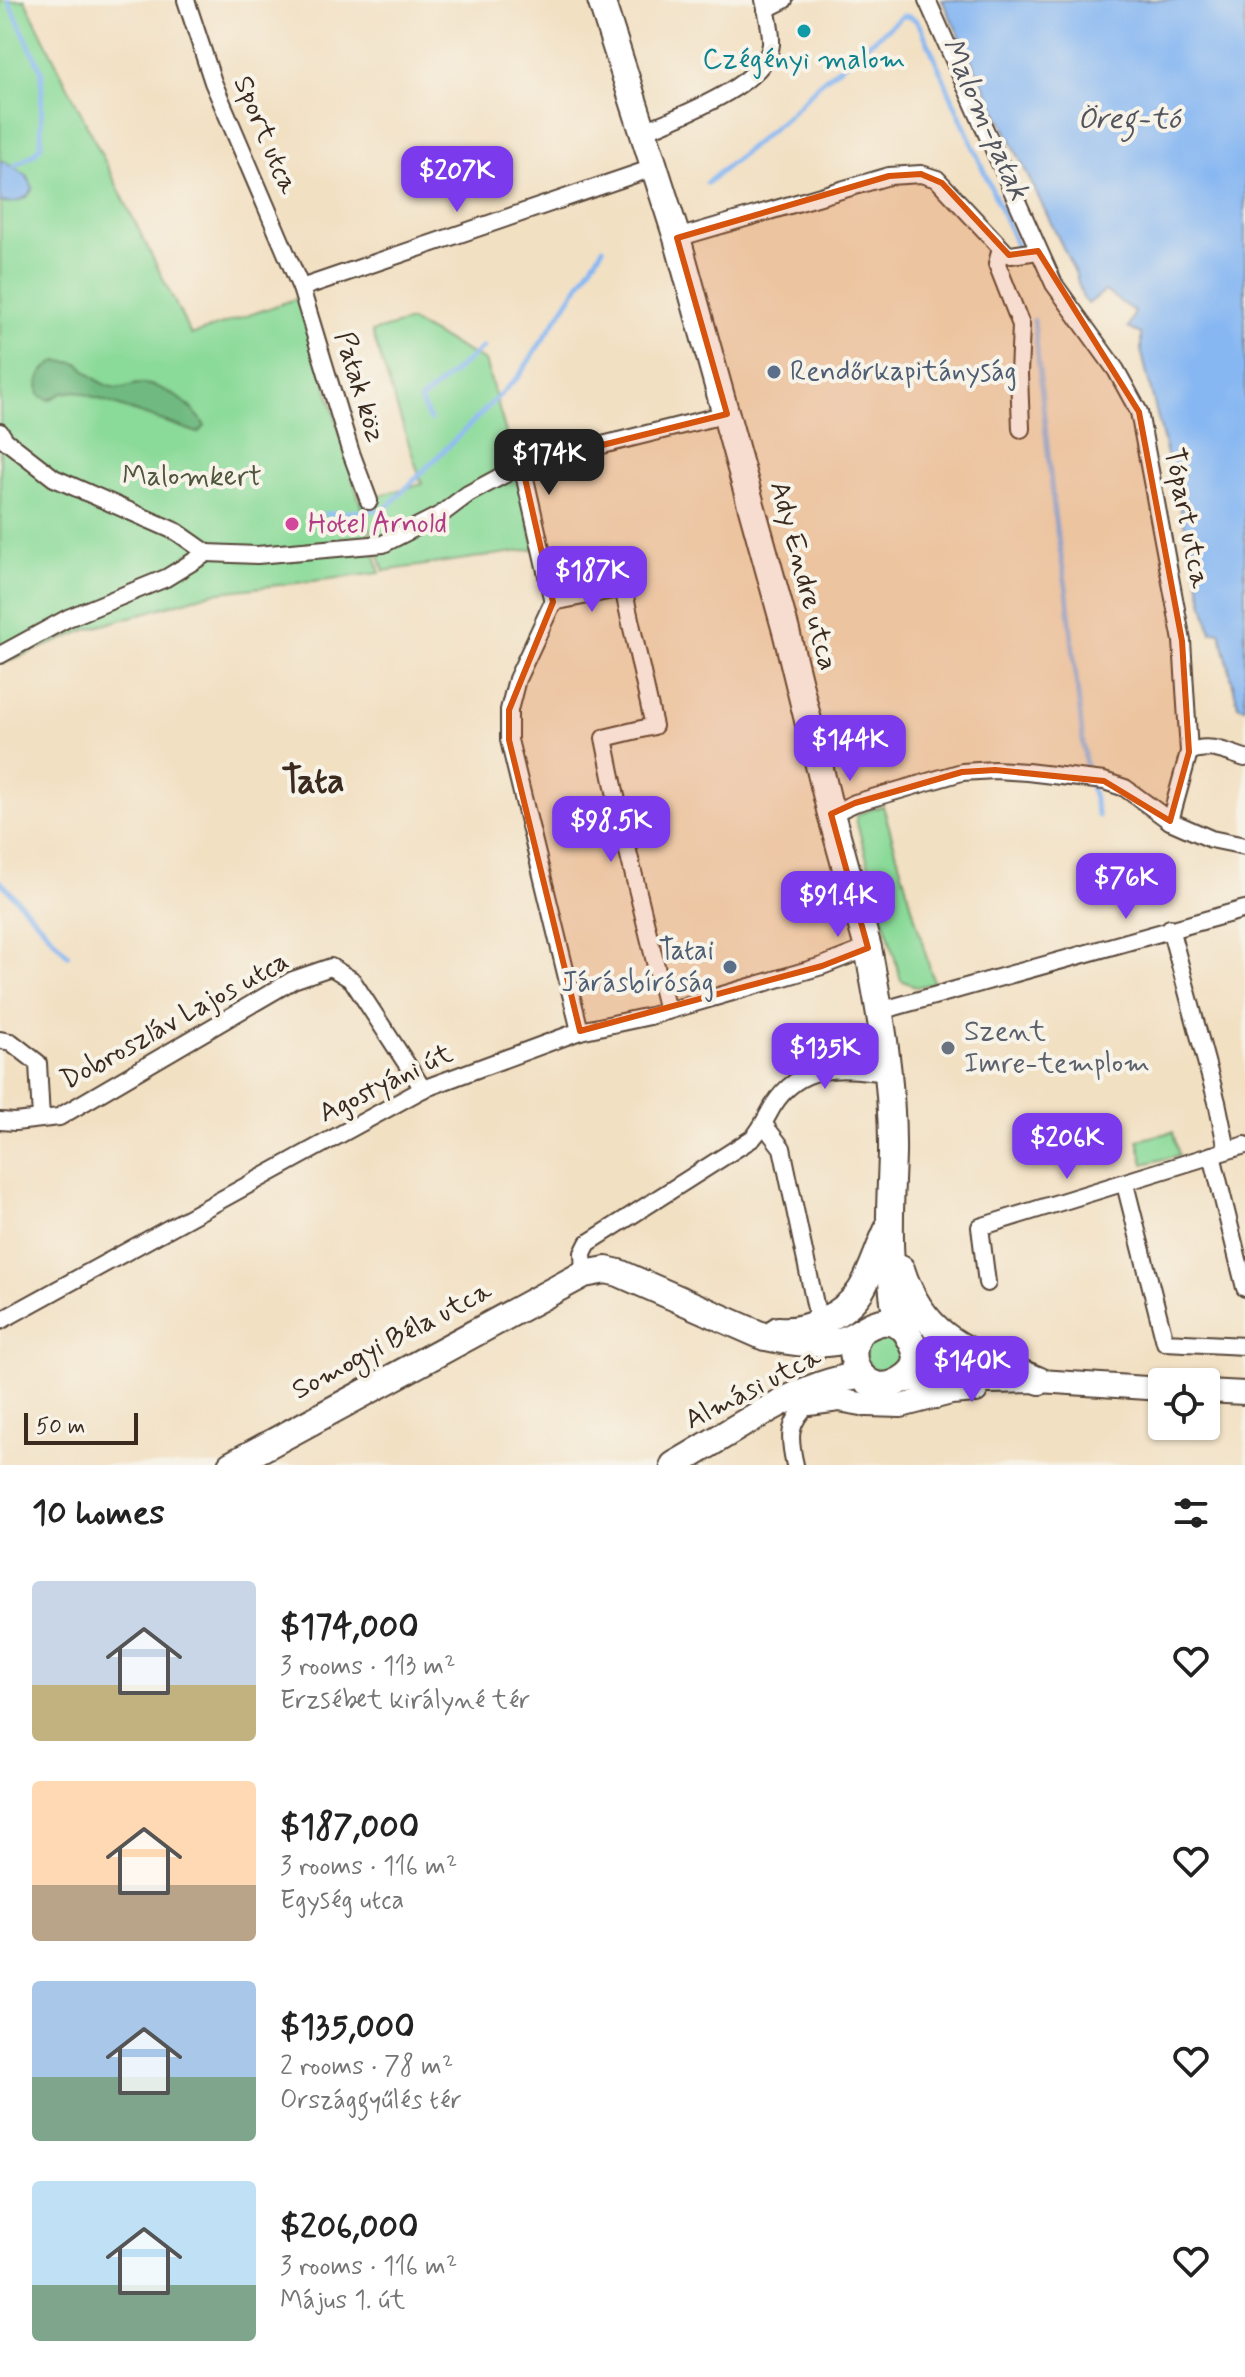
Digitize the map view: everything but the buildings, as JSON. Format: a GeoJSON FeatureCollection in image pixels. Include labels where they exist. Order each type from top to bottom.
{"type":"FeatureCollection","features":[{"type":"Feature","properties":{"kind":"main road","name":"Ady Endre utca"},"geometry":{"type":"LineString","coordinates":[[601,0],[656,167],[727,414],[868,948],[888,1073],[892,1152],[888,1228]]}},
{"type":"Feature","properties":{"kind":"main road"},"geometry":{"type":"LineString","coordinates":[[731,1323],[786,1331],[819,1323],[838,1312],[860,1292],[888,1228]]}},
{"type":"Feature","properties":{"kind":"main road"},"geometry":{"type":"LineString","coordinates":[[888,1228],[864,1329],[852,1350],[856,1369],[862,1376],[880,1385],[939,1377],[986,1382],[1040,1381],[1148,1388]]}},
{"type":"Feature","properties":{"kind":"main road"},"geometry":{"type":"LineString","coordinates":[[888,1228],[894,1299],[899,1319],[911,1339],[912,1369],[899,1382]]}},
{"type":"Feature","properties":{"kind":"main road"},"geometry":{"type":"LineString","coordinates":[[888,1228],[910,1296],[931,1325],[955,1345],[1040,1381]]}},
{"type":"Feature","properties":{"kind":"main road","name":"Somogyi Béla utca"},"geometry":{"type":"LineString","coordinates":[[231,1465],[584,1274],[606,1270],[619,1273],[731,1323]]}},
{"type":"Feature","properties":{"kind":"main road"},"geometry":{"type":"LineString","coordinates":[[731,1323],[765,1337],[836,1342],[864,1329],[891,1322],[943,1360],[1040,1381]]}},
{"type":"Feature","properties":{"kind":"main road","name":"Almási utca"},"geometry":{"type":"LineString","coordinates":[[674,1465],[781,1403],[831,1381],[862,1376]]}},
{"type":"Feature","properties":{"kind":"main road"},"geometry":{"type":"LineString","coordinates":[[732,1433],[809,1404],[839,1400],[901,1406],[951,1393],[996,1391],[1040,1381]]}},
{"type":"Feature","properties":{"kind":"main road"},"geometry":{"type":"LineString","coordinates":[[1220,1392],[1245,1393]]}},
{"type":"Feature","properties":{"kind":"street","name":"Sport utca"},"geometry":{"type":"LineString","coordinates":[[186,0],[213,82],[301,288]]}},
{"type":"Feature","properties":{"kind":"street"},"geometry":{"type":"LineString","coordinates":[[645,131],[681,116],[750,77],[766,60],[771,44],[765,4],[784,0]]}},
{"type":"Feature","properties":{"kind":"street","name":"Tópart utca"},"geometry":{"type":"LineString","coordinates":[[927,0],[1019,252]]}},
{"type":"Feature","properties":{"kind":"street"},"geometry":{"type":"LineString","coordinates":[[301,288],[656,167]]}},
{"type":"Feature","properties":{"kind":"street","name":"Tópart utca"},"geometry":{"type":"LineString","coordinates":[[677,238],[889,176],[921,174],[942,183],[1019,252],[1077,314],[1116,370],[1139,412],[1182,641],[1189,752],[1170,821]]}},
{"type":"Feature","properties":{"kind":"street","name":"Tópart utca"},"geometry":{"type":"LineString","coordinates":[[1019,252],[997,264],[1021,325],[1021,429]]}},
{"type":"Feature","properties":{"kind":"street","name":"Patak köz"},"geometry":{"type":"LineString","coordinates":[[301,288],[350,450],[369,501]]}},
{"type":"Feature","properties":{"kind":"street"},"geometry":{"type":"LineString","coordinates":[[0,432],[5,440],[54,478],[177,532],[207,553],[257,555],[383,544],[440,515],[468,494],[522,465],[727,414]]}},
{"type":"Feature","properties":{"kind":"street"},"geometry":{"type":"LineString","coordinates":[[522,465],[553,602],[517,679],[509,710],[509,740],[580,1031]]}},
{"type":"Feature","properties":{"kind":"street"},"geometry":{"type":"LineString","coordinates":[[0,655],[68,618],[166,578],[207,553]]}},
{"type":"Feature","properties":{"kind":"street"},"geometry":{"type":"LineString","coordinates":[[553,602],[623,588],[654,726],[604,738],[667,1011]]}},
{"type":"Feature","properties":{"kind":"street"},"geometry":{"type":"LineString","coordinates":[[1189,752],[1212,748],[1245,758]]}},
{"type":"Feature","properties":{"kind":"street"},"geometry":{"type":"LineString","coordinates":[[831,814],[855,803],[962,772],[1016,771],[1125,788],[1170,821],[1211,839],[1245,846]]}},
{"type":"Feature","properties":{"kind":"street"},"geometry":{"type":"LineString","coordinates":[[880,1011],[1245,909]]}},
{"type":"Feature","properties":{"kind":"street"},"geometry":{"type":"LineString","coordinates":[[1170,928],[1217,1102],[1219,1153],[1245,1288]]}},
{"type":"Feature","properties":{"kind":"street","name":"Agostyáni út"},"geometry":{"type":"LineString","coordinates":[[0,1321],[423,1089],[580,1031],[667,1011],[822,966],[868,948]]}},
{"type":"Feature","properties":{"kind":"street","name":"Dobroszláv Lajos utca"},"geometry":{"type":"LineString","coordinates":[[0,1040],[11,1042],[38,1063],[41,1119],[59,1117],[293,980],[331,967],[352,980],[423,1089]]}},
{"type":"Feature","properties":{"kind":"street"},"geometry":{"type":"LineString","coordinates":[[584,1274],[583,1253],[588,1243],[753,1138],[765,1126],[782,1094],[802,1078],[830,1068],[888,1073]]}},
{"type":"Feature","properties":{"kind":"street"},"geometry":{"type":"LineString","coordinates":[[0,1121],[41,1119]]}},
{"type":"Feature","properties":{"kind":"street"},"geometry":{"type":"LineString","coordinates":[[765,1126],[782,1148],[819,1323]]}},
{"type":"Feature","properties":{"kind":"street"},"geometry":{"type":"LineString","coordinates":[[987,1283],[980,1227],[1245,1145]]}},
{"type":"Feature","properties":{"kind":"street"},"geometry":{"type":"LineString","coordinates":[[1125,1184],[1165,1342],[1245,1346]]}},
{"type":"Feature","properties":{"kind":"street"},"geometry":{"type":"LineString","coordinates":[[795,1465],[789,1437],[795,1419],[809,1404]]}},
{"type":"Feature","properties":{"kind":"street"},"geometry":{"type":"LineString","coordinates":[[766,1420],[774,1422],[789,1437]]}},
{"type":"Feature","properties":{"kind":"highlighted area"},"geometry":{"type":"Polygon","coordinates":[[[921,174],[942,183],[1009,255],[1038,251],[1139,412],[1182,641],[1189,752],[1170,821],[1104,781],[995,770],[962,772],[855,803],[831,814],[868,948],[822,966],[580,1031],[509,740],[509,710],[553,602],[522,465],[727,414],[677,238],[889,176],[921,174]]]}},
{"type":"Feature","properties":{"kind":"green space","name":"Malomkert"},"geometry":{"type":"Polygon","coordinates":[[[0,0],[25,0],[191,335],[301,297],[380,573],[212,593],[86,630],[3,663],[0,660],[0,0]]]}},
{"type":"Feature","properties":{"kind":"green space"},"geometry":{"type":"Polygon","coordinates":[[[410,321],[485,361],[518,474],[535,549],[384,571],[361,500],[422,484],[372,332],[410,321]]]}},
{"type":"Feature","properties":{"kind":"green space"},"geometry":{"type":"Polygon","coordinates":[[[56,361],[78,363],[108,386],[122,388],[139,384],[158,387],[186,404],[205,426],[198,433],[76,391],[62,393],[49,400],[39,395],[38,384],[43,371],[56,361]]]}},
{"type":"Feature","properties":{"kind":"green space"},"geometry":{"type":"Polygon","coordinates":[[[883,806],[934,983],[916,987],[901,980],[856,820],[858,814],[883,806]]]}},
{"type":"Feature","properties":{"kind":"green space"},"geometry":{"type":"Polygon","coordinates":[[[1173,1132],[1179,1155],[1144,1164],[1138,1140],[1173,1132]]]}},
{"type":"Feature","properties":{"kind":"green space"},"geometry":{"type":"Polygon","coordinates":[[[884,1334],[898,1339],[903,1353],[898,1367],[884,1372],[870,1367],[865,1353],[870,1339],[884,1334]]]}},
{"type":"Feature","properties":{"kind":"water","name":"Öreg-tó"},"geometry":{"type":"Polygon","coordinates":[[[942,0],[1245,0],[1245,708],[1238,705],[1220,631],[1211,632],[1141,350],[1141,334],[1128,328],[1135,312],[1105,291],[1088,304],[1083,299],[1075,272],[942,0]]]}},
{"type":"Feature","properties":{"kind":"water"},"geometry":{"type":"Polygon","coordinates":[[[0,162],[27,176],[33,188],[23,199],[0,202],[0,162]]]}},
{"type":"Feature","properties":{"kind":"waterway"},"geometry":{"type":"LineString","coordinates":[[8,0],[42,72],[41,146],[14,166]]}},
{"type":"Feature","properties":{"kind":"waterway","name":"Malom-patak"},"geometry":{"type":"LineString","coordinates":[[707,183],[789,115],[819,84],[903,16],[908,16],[917,22],[925,36],[1018,249]]}},
{"type":"Feature","properties":{"kind":"waterway","name":"Malom-patak"},"geometry":{"type":"LineString","coordinates":[[325,514],[385,509],[519,376],[603,248]]}},
{"type":"Feature","properties":{"kind":"waterway","name":"Malom-patak"},"geometry":{"type":"LineString","coordinates":[[1034,320],[1085,761],[1098,816]]}},
{"type":"Feature","properties":{"kind":"waterway"},"geometry":{"type":"LineString","coordinates":[[430,420],[420,401],[483,347]]}},
{"type":"Feature","properties":{"kind":"waterway"},"geometry":{"type":"LineString","coordinates":[[0,881],[68,955]]}},
{"type":"Feature","properties":{"kind":"place","name":"Czégényi malom"},"geometry":{"type":"Point","coordinates":[804,31]}},
{"type":"Feature","properties":{"kind":"place","name":"Rendőrkapitányság"},"geometry":{"type":"Point","coordinates":[774,372]}},
{"type":"Feature","properties":{"kind":"place","name":"Hotel Arnold"},"geometry":{"type":"Point","coordinates":[292,524]}},
{"type":"Feature","properties":{"kind":"place","name":"Tatai Járásbíróság"},"geometry":{"type":"Point","coordinates":[730,967]}},
{"type":"Feature","properties":{"kind":"place","name":"Szent Imre-templom"},"geometry":{"type":"Point","coordinates":[948,1048]}},
{"type":"Feature","properties":{"kind":"district","name":"Tata"},"geometry":{"type":"Point","coordinates":[313,782]}}]}
